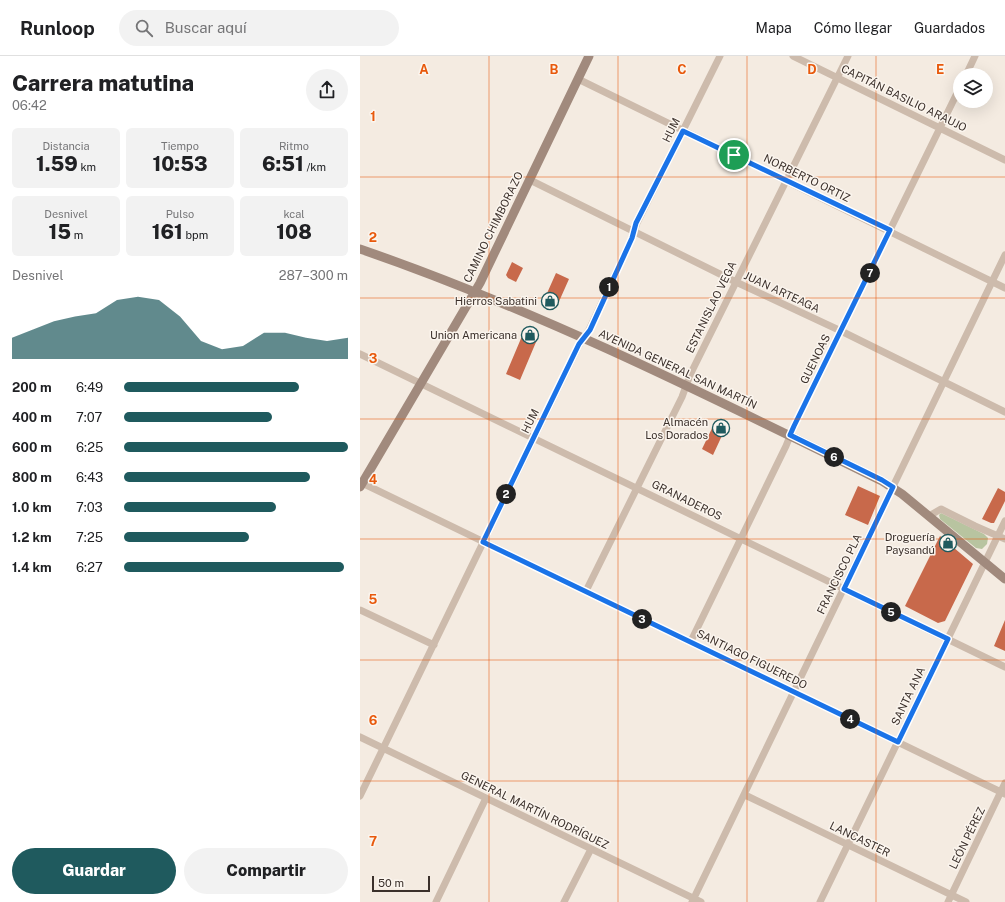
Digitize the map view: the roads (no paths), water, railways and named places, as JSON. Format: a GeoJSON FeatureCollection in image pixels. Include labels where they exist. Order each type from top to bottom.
{"type":"FeatureCollection","features":[{"type":"Feature","properties":{"kind":"main road","name":"CAMINO CHIMBORAZO"},"geometry":{"type":"LineString","coordinates":[[361,484],[474,292],[530,180],[589,56]]}},
{"type":"Feature","properties":{"kind":"main road","name":"AVENIDA GENERAL SAN MARTÍN"},"geometry":{"type":"LineString","coordinates":[[360,249],[408,265],[584,338],[686,385],[882,480],[893,487],[1005,579]]}},
{"type":"Feature","properties":{"kind":"street","name":"HUM"},"geometry":{"type":"LineString","coordinates":[[360,796],[579,344],[590,330],[634,231],[636,223],[720,56]]}},
{"type":"Feature","properties":{"kind":"street","name":"CAPITÁN BASILIO ARAUJO"},"geometry":{"type":"LineString","coordinates":[[793,56],[1005,160]]}},
{"type":"Feature","properties":{"kind":"street","name":"ESTANISLAO VEGA"},"geometry":{"type":"LineString","coordinates":[[586,591],[682,397],[690,374],[848,56]]}},
{"type":"Feature","properties":{"kind":"street"},"geometry":{"type":"LineString","coordinates":[[969,68],[975,56]]}},
{"type":"Feature","properties":{"kind":"street","name":"NORBERTO ORTIZ"},"geometry":{"type":"LineString","coordinates":[[578,79],[890,230],[1005,288]]}},
{"type":"Feature","properties":{"kind":"street","name":"GUENOAS"},"geometry":{"type":"LineString","coordinates":[[691,642],[740,538],[786,446],[794,426],[953,101]]}},
{"type":"Feature","properties":{"kind":"street","name":"JUAN ARTEAGA"},"geometry":{"type":"LineString","coordinates":[[530,180],[736,282],[841,331],[1005,412]]}},
{"type":"Feature","properties":{"kind":"street","name":"FRANCISCO PLA"},"geometry":{"type":"LineString","coordinates":[[696,901],[794,692],[1005,255]]}},
{"type":"Feature","properties":{"kind":"street","name":"GRANADEROS"},"geometry":{"type":"LineString","coordinates":[[360,354],[534,437],[1005,667]]}},
{"type":"Feature","properties":{"kind":"street","name":"SANTIAGO FIGUEREDO"},"geometry":{"type":"LineString","coordinates":[[361,484],[1003,793]]}},
{"type":"Feature","properties":{"kind":"street"},"geometry":{"type":"LineString","coordinates":[[929,516],[941,509],[1005,539]]}},
{"type":"Feature","properties":{"kind":"street","name":"SANTA ANA"},"geometry":{"type":"LineString","coordinates":[[820,902],[1005,521]]}},
{"type":"Feature","properties":{"kind":"street"},"geometry":{"type":"LineString","coordinates":[[360,610],[434,645]]}},
{"type":"Feature","properties":{"kind":"street","name":"GENERAL MARTÍN RODRÍGUEZ"},"geometry":{"type":"LineString","coordinates":[[360,737],[696,901]]}},
{"type":"Feature","properties":{"kind":"street","name":"LEÓN PÉREZ"},"geometry":{"type":"LineString","coordinates":[[948,902],[1003,793],[1005,783]]}},
{"type":"Feature","properties":{"kind":"street","name":"LANCASTER"},"geometry":{"type":"LineString","coordinates":[[745,795],[966,902]]}},
{"type":"Feature","properties":{"kind":"street"},"geometry":{"type":"LineString","coordinates":[[436,902],[486,798]]}},
{"type":"Feature","properties":{"kind":"street"},"geometry":{"type":"LineString","coordinates":[[564,902],[591,849]]}},
{"type":"Feature","properties":{"kind":"place","name":"Hierros Sabatini"},"geometry":{"type":"Point","coordinates":[550,301]}},
{"type":"Feature","properties":{"kind":"place","name":"Union Americana"},"geometry":{"type":"Point","coordinates":[530,335]}},
{"type":"Feature","properties":{"kind":"place","name":"Almacén Los Dorados"},"geometry":{"type":"Point","coordinates":[721,428]}},
{"type":"Feature","properties":{"kind":"place","name":"Droguería Paysandú"},"geometry":{"type":"Point","coordinates":[948,543]}}]}
